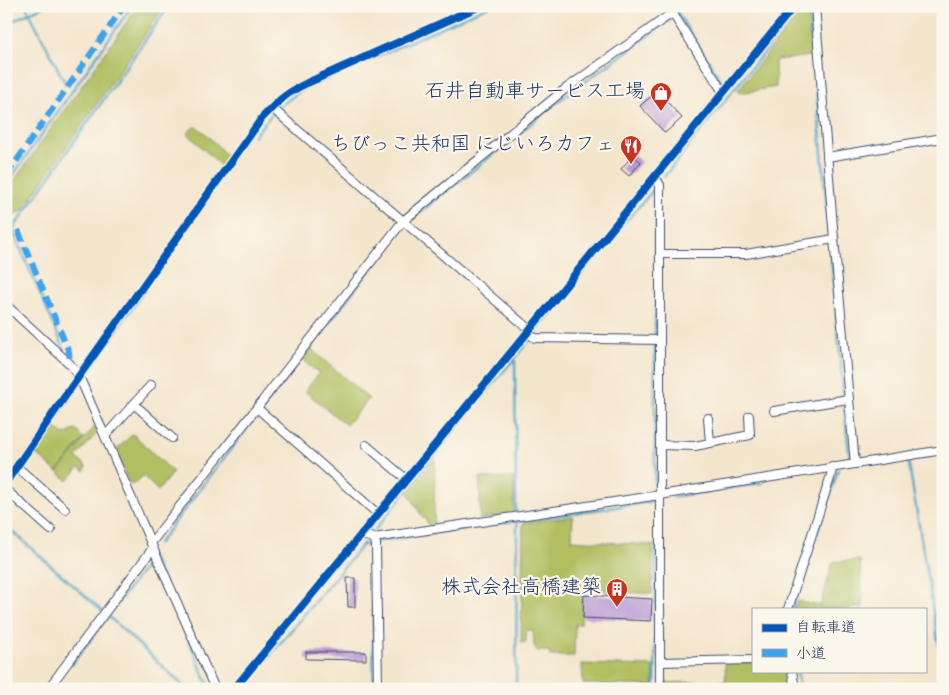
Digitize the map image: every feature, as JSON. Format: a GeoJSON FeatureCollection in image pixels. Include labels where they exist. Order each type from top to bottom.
{"type":"FeatureCollection","features":[{"type":"Feature","properties":{"kind":"street"},"geometry":{"type":"LineString","coordinates":[[7,478],[262,118],[274,109],[286,94],[480,6]]}},
{"type":"Feature","properties":{"kind":"street"},"geometry":{"type":"LineString","coordinates":[[234,689],[794,6]]}},
{"type":"Feature","properties":{"kind":"street"},"geometry":{"type":"LineString","coordinates":[[815,6],[827,157],[830,240],[854,464]]}},
{"type":"Feature","properties":{"kind":"street"},"geometry":{"type":"LineString","coordinates":[[48,689],[152,546],[404,221],[564,90],[672,13],[724,92]]}},
{"type":"Feature","properties":{"kind":"street"},"geometry":{"type":"LineString","coordinates":[[274,109],[536,338],[660,340]]}},
{"type":"Feature","properties":{"kind":"street"},"geometry":{"type":"LineString","coordinates":[[827,157],[943,138]]}},
{"type":"Feature","properties":{"kind":"street"},"geometry":{"type":"LineString","coordinates":[[655,177],[660,186],[660,689]]}},
{"type":"Feature","properties":{"kind":"street"},"geometry":{"type":"LineString","coordinates":[[660,254],[746,254],[830,240]]}},
{"type":"Feature","properties":{"kind":"street"},"geometry":{"type":"LineString","coordinates":[[6,305],[70,364],[79,376],[215,689]]}},
{"type":"Feature","properties":{"kind":"street"},"geometry":{"type":"LineString","coordinates":[[105,436],[151,385]]}},
{"type":"Feature","properties":{"kind":"street"},"geometry":{"type":"LineString","coordinates":[[774,411],[848,399]]}},
{"type":"Feature","properties":{"kind":"street"},"geometry":{"type":"LineString","coordinates":[[134,404],[172,438]]}},
{"type":"Feature","properties":{"kind":"street"},"geometry":{"type":"LineString","coordinates":[[259,410],[378,514]]}},
{"type":"Feature","properties":{"kind":"street"},"geometry":{"type":"LineString","coordinates":[[660,445],[695,446],[750,435],[749,416]]}},
{"type":"Feature","properties":{"kind":"street"},"geometry":{"type":"LineString","coordinates":[[708,418],[710,443]]}},
{"type":"Feature","properties":{"kind":"street"},"geometry":{"type":"LineString","coordinates":[[366,445],[406,479]]}},
{"type":"Feature","properties":{"kind":"street"},"geometry":{"type":"LineString","coordinates":[[361,535],[375,541],[943,450]]}},
{"type":"Feature","properties":{"kind":"street"},"geometry":{"type":"LineString","coordinates":[[17,466],[65,509]]}},
{"type":"Feature","properties":{"kind":"street"},"geometry":{"type":"LineString","coordinates":[[788,608],[832,467]]}},
{"type":"Feature","properties":{"kind":"street"},"geometry":{"type":"LineString","coordinates":[[6,490],[51,530]]}},
{"type":"Feature","properties":{"kind":"street"},"geometry":{"type":"LineString","coordinates":[[375,541],[378,689]]}},
{"type":"Feature","properties":{"kind":"street"},"geometry":{"type":"LineString","coordinates":[[660,662],[752,660]]}},
{"type":"Feature","properties":{"kind":"street"},"geometry":{"type":"LineString","coordinates":[[792,672],[795,689]]}},
{"type":"Feature","properties":{"kind":"green space"},"geometry":{"type":"Polygon","coordinates":[[[138,6],[165,6],[22,211],[10,214],[6,210],[6,192],[138,6]]]}},
{"type":"Feature","properties":{"kind":"green space"},"geometry":{"type":"Polygon","coordinates":[[[804,7],[808,8],[811,56],[776,60],[776,87],[739,93],[738,90],[804,7]]]}},
{"type":"Feature","properties":{"kind":"green space"},"geometry":{"type":"Polygon","coordinates":[[[194,127],[205,133],[228,157],[222,167],[187,133],[194,127]]]}},
{"type":"Feature","properties":{"kind":"green space"},"geometry":{"type":"Polygon","coordinates":[[[311,349],[369,399],[346,425],[305,391],[319,373],[302,360],[311,349]]]}},
{"type":"Feature","properties":{"kind":"green space"},"geometry":{"type":"Polygon","coordinates":[[[53,426],[64,435],[76,430],[84,438],[57,472],[35,453],[53,426]]]}},
{"type":"Feature","properties":{"kind":"green space"},"geometry":{"type":"Polygon","coordinates":[[[94,427],[97,433],[76,457],[87,467],[84,471],[79,467],[68,481],[58,472],[94,427]]]}},
{"type":"Feature","properties":{"kind":"green space"},"geometry":{"type":"Polygon","coordinates":[[[133,434],[173,472],[158,491],[143,476],[136,483],[130,485],[115,451],[133,434]]]}},
{"type":"Feature","properties":{"kind":"green space"},"geometry":{"type":"Polygon","coordinates":[[[435,460],[434,526],[429,527],[408,492],[435,460]]]}},
{"type":"Feature","properties":{"kind":"green space"},"geometry":{"type":"Polygon","coordinates":[[[480,478],[514,478],[514,514],[480,519],[480,478]]]}},
{"type":"Feature","properties":{"kind":"green space"},"geometry":{"type":"Polygon","coordinates":[[[573,516],[572,540],[653,545],[652,594],[583,589],[581,624],[575,624],[574,656],[550,656],[549,651],[537,651],[534,646],[533,631],[526,631],[526,642],[521,643],[523,523],[573,516]]]}},
{"type":"Feature","properties":{"kind":"green space"},"geometry":{"type":"Polygon","coordinates":[[[860,560],[863,607],[794,608],[798,601],[820,606],[833,562],[860,560]]]}},
{"type":"Feature","properties":{"kind":"green space"},"geometry":{"type":"Polygon","coordinates":[[[752,662],[752,672],[789,672],[792,689],[726,689],[725,663],[752,662]]]}},
{"type":"Feature","properties":{"kind":"green space"},"geometry":{"type":"Polygon","coordinates":[[[582,664],[654,666],[653,686],[583,684],[582,664]]]}},
{"type":"Feature","properties":{"kind":"green space"},"geometry":{"type":"Polygon","coordinates":[[[725,681],[725,689],[663,689],[663,683],[725,681]]]}},
{"type":"Feature","properties":{"kind":"building","name":"石井自動車サービス工場"},"geometry":{"type":"Polygon","coordinates":[[[657,91],[682,118],[665,133],[640,106],[657,91]]]}},
{"type":"Feature","properties":{"kind":"building","name":"ちびっこ共和国 にじいろカフェ"},"geometry":{"type":"Polygon","coordinates":[[[633,155],[641,162],[629,176],[621,169],[633,155]]]}},
{"type":"Feature","properties":{"kind":"building"},"geometry":{"type":"Polygon","coordinates":[[[347,578],[355,578],[355,607],[348,607],[347,578]]]}},
{"type":"Feature","properties":{"kind":"building","name":"株式会社高橋建築"},"geometry":{"type":"Polygon","coordinates":[[[584,595],[652,599],[651,621],[583,618],[584,595]]]}},
{"type":"Feature","properties":{"kind":"building"},"geometry":{"type":"Polygon","coordinates":[[[306,652],[366,652],[366,660],[306,659],[306,652]]]}},
{"type":"Feature","properties":{"kind":"waterway"},"geometry":{"type":"LineString","coordinates":[[26,6],[66,85]]}},
{"type":"Feature","properties":{"kind":"waterway"},"geometry":{"type":"LineString","coordinates":[[6,24],[44,6]]}},
{"type":"Feature","properties":{"kind":"waterway"},"geometry":{"type":"LineString","coordinates":[[6,185],[132,6]]}},
{"type":"Feature","properties":{"kind":"waterway"},"geometry":{"type":"LineString","coordinates":[[6,239],[169,6]]}},
{"type":"Feature","properties":{"kind":"waterway"},"geometry":{"type":"LineString","coordinates":[[254,136],[276,110],[304,89],[489,6]]}},
{"type":"Feature","properties":{"kind":"waterway"},"geometry":{"type":"LineString","coordinates":[[673,6],[722,82]]}},
{"type":"Feature","properties":{"kind":"waterway"},"geometry":{"type":"LineString","coordinates":[[664,177],[801,6]]}},
{"type":"Feature","properties":{"kind":"waterway"},"geometry":{"type":"LineString","coordinates":[[809,6],[850,461]]}},
{"type":"Feature","properties":{"kind":"waterway"},"geometry":{"type":"LineString","coordinates":[[411,220],[567,95],[678,14]]}},
{"type":"Feature","properties":{"kind":"waterway"},"geometry":{"type":"LineString","coordinates":[[655,188],[655,492]]}},
{"type":"Feature","properties":{"kind":"waterway"},"geometry":{"type":"LineString","coordinates":[[375,530],[579,277],[655,188]]}},
{"type":"Feature","properties":{"kind":"waterway"},"geometry":{"type":"LineString","coordinates":[[158,544],[401,230]]}},
{"type":"Feature","properties":{"kind":"waterway"},"geometry":{"type":"LineString","coordinates":[[13,231],[64,349]]}},
{"type":"Feature","properties":{"kind":"waterway"},"geometry":{"type":"LineString","coordinates":[[85,377],[145,289]]}},
{"type":"Feature","properties":{"kind":"waterway"},"geometry":{"type":"LineString","coordinates":[[515,358],[516,515]]}},
{"type":"Feature","properties":{"kind":"waterway"},"geometry":{"type":"LineString","coordinates":[[8,488],[79,385]]}},
{"type":"Feature","properties":{"kind":"waterway"},"geometry":{"type":"LineString","coordinates":[[902,460],[931,456]]}},
{"type":"Feature","properties":{"kind":"waterway"},"geometry":{"type":"LineString","coordinates":[[908,459],[943,671]]}},
{"type":"Feature","properties":{"kind":"waterway"},"geometry":{"type":"LineString","coordinates":[[792,608],[838,470]]}},
{"type":"Feature","properties":{"kind":"waterway"},"geometry":{"type":"LineString","coordinates":[[119,477],[124,493],[142,532]]}},
{"type":"Feature","properties":{"kind":"waterway"},"geometry":{"type":"LineString","coordinates":[[673,497],[762,483]]}},
{"type":"Feature","properties":{"kind":"waterway"},"geometry":{"type":"LineString","coordinates":[[372,545],[378,541],[657,501]]}},
{"type":"Feature","properties":{"kind":"waterway"},"geometry":{"type":"LineString","coordinates":[[517,521],[517,689]]}},
{"type":"Feature","properties":{"kind":"waterway"},"geometry":{"type":"LineString","coordinates":[[6,526],[187,689]]}},
{"type":"Feature","properties":{"kind":"waterway"},"geometry":{"type":"LineString","coordinates":[[242,689],[364,543]]}},
{"type":"Feature","properties":{"kind":"waterway"},"geometry":{"type":"LineString","coordinates":[[655,689],[657,543]]}},
{"type":"Feature","properties":{"kind":"waterway"},"geometry":{"type":"LineString","coordinates":[[362,545],[372,545],[374,689]]}},
{"type":"Feature","properties":{"kind":"waterway"},"geometry":{"type":"LineString","coordinates":[[72,664],[151,559]]}},
{"type":"Feature","properties":{"kind":"waterway"},"geometry":{"type":"LineString","coordinates":[[153,559],[210,689]]}},
{"type":"Feature","properties":{"kind":"waterway"},"geometry":{"type":"LineString","coordinates":[[797,672],[800,689]]}},
{"type":"Feature","properties":{"kind":"marked path"},"geometry":{"type":"LineString","coordinates":[[6,176],[124,6]]}},
{"type":"Feature","properties":{"kind":"marked path"},"geometry":{"type":"LineString","coordinates":[[18,230],[69,352],[70,364]]}},
{"type":"Feature","properties":{"kind":"cycle path"},"geometry":{"type":"LineString","coordinates":[[6,482],[262,118],[288,94],[307,83],[480,6]]}},
{"type":"Feature","properties":{"kind":"cycle path"},"geometry":{"type":"LineString","coordinates":[[234,689],[794,6]]}},
{"type":"Feature","properties":{"kind":"place","name":"石井自動車サービス工場"},"geometry":{"type":"Point","coordinates":[661,112]}},
{"type":"Feature","properties":{"kind":"place","name":"ちびっこ共和国 にじいろカフェ"},"geometry":{"type":"Point","coordinates":[631,165]}},
{"type":"Feature","properties":{"kind":"place","name":"株式会社高橋建築"},"geometry":{"type":"Point","coordinates":[617,608]}}]}
